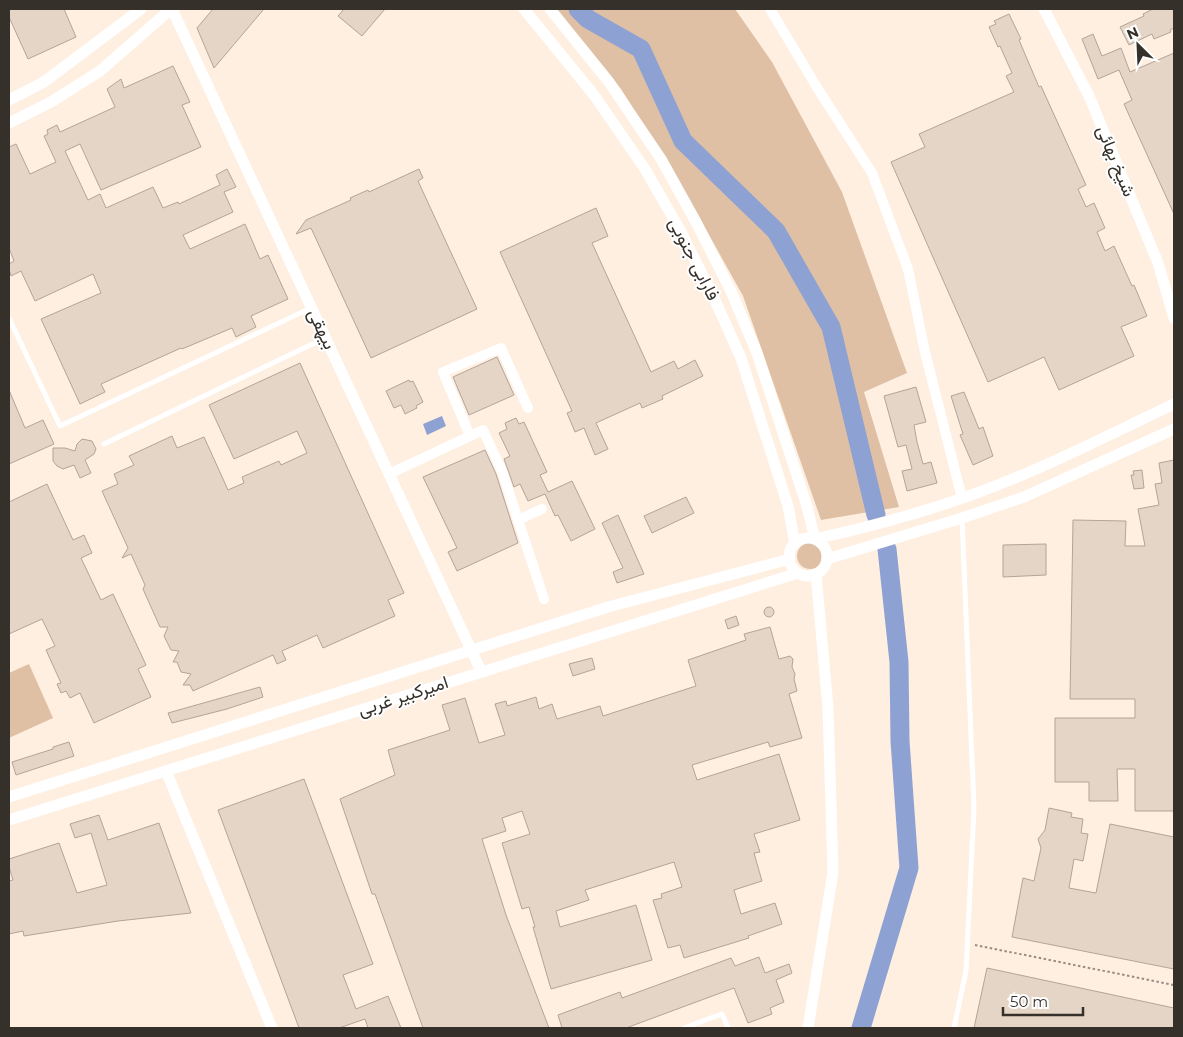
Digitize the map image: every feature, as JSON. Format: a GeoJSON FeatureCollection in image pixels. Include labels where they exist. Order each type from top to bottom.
{"type":"FeatureCollection","features":[{"type":"Feature","properties":{"kind":"street"},"geometry":{"type":"LineString","coordinates":[[9,100],[44,82],[141,9]]}},
{"type":"Feature","properties":{"kind":"street"},"geometry":{"type":"LineString","coordinates":[[9,123],[51,102],[100,71],[171,9]]}},
{"type":"Feature","properties":{"kind":"street","name":"بیهقی"},"geometry":{"type":"LineString","coordinates":[[171,9],[481,671]]}},
{"type":"Feature","properties":{"kind":"street","name":"فارابی جنوبی"},"geometry":{"type":"LineString","coordinates":[[524,9],[594,95],[645,169],[680,230],[714,298],[740,358],[788,506],[794,544]]}},
{"type":"Feature","properties":{"kind":"street","name":"فارابی جنوبی"},"geometry":{"type":"LineString","coordinates":[[550,9],[609,82],[661,158],[731,291],[757,352],[806,503],[815,539]]}},
{"type":"Feature","properties":{"kind":"street"},"geometry":{"type":"LineString","coordinates":[[770,9],[872,173],[908,268],[925,352],[962,498]]}},
{"type":"Feature","properties":{"kind":"street","name":"شیخ بهائی"},"geometry":{"type":"LineString","coordinates":[[1044,9],[1093,105],[1158,264],[1174,318]]}},
{"type":"Feature","properties":{"kind":"street"},"geometry":{"type":"LineString","coordinates":[[470,436],[443,372],[501,348],[528,408]]}},
{"type":"Feature","properties":{"kind":"street"},"geometry":{"type":"LineString","coordinates":[[815,539],[824,547],[827,559],[825,565],[816,574],[798,573],[791,565],[790,554],[794,544],[804,538],[815,539],[886,523],[962,498],[1015,478],[1174,404]]}},
{"type":"Feature","properties":{"kind":"street"},"geometry":{"type":"LineString","coordinates":[[827,559],[1024,497],[1174,429]]}},
{"type":"Feature","properties":{"kind":"street"},"geometry":{"type":"LineString","coordinates":[[389,474],[483,430],[502,471],[544,599]]}},
{"type":"Feature","properties":{"kind":"street"},"geometry":{"type":"LineString","coordinates":[[518,520],[542,509]]}},
{"type":"Feature","properties":{"kind":"street","name":"امیرکبیر غربی"},"geometry":{"type":"LineString","coordinates":[[9,796],[608,608],[790,559]]}},
{"type":"Feature","properties":{"kind":"street","name":"امیرکبیر غربی"},"geometry":{"type":"LineString","coordinates":[[9,820],[798,573]]}},
{"type":"Feature","properties":{"kind":"street"},"geometry":{"type":"LineString","coordinates":[[808,1028],[833,872],[828,708],[816,574]]}},
{"type":"Feature","properties":{"kind":"street"},"geometry":{"type":"LineString","coordinates":[[166,771],[272,1028]]}},
{"type":"Feature","properties":{"kind":"lane"},"geometry":{"type":"LineString","coordinates":[[9,318],[60,426],[312,308]]}},
{"type":"Feature","properties":{"kind":"lane"},"geometry":{"type":"LineString","coordinates":[[104,444],[326,337]]}},
{"type":"Feature","properties":{"kind":"lane"},"geometry":{"type":"LineString","coordinates":[[954,1028],[966,971],[974,808],[962,518]]}},
{"type":"Feature","properties":{"kind":"lane"},"geometry":{"type":"LineString","coordinates":[[684,1028],[722,1014],[728,1028]]}},
{"type":"Feature","properties":{"kind":"path"},"geometry":{"type":"LineString","coordinates":[[967,944],[1174,985]]}},
{"type":"Feature","properties":{"kind":"shaded area"},"geometry":{"type":"Polygon","coordinates":[[[556,9],[735,9],[772,62],[842,192],[907,373],[864,392],[899,507],[821,520],[743,296],[684,190],[621,89],[556,9]]]}},
{"type":"Feature","properties":{"kind":"shaded area"},"geometry":{"type":"Polygon","coordinates":[[[810,543],[819,547],[823,556],[819,565],[810,569],[801,565],[797,556],[801,547],[810,543]]]}},
{"type":"Feature","properties":{"kind":"shaded area"},"geometry":{"type":"Polygon","coordinates":[[[29,664],[53,718],[9,738],[9,673],[29,664]]]}},
{"type":"Feature","properties":{"kind":"water"},"geometry":{"type":"Polygon","coordinates":[[[442,416],[446,426],[427,435],[423,424],[442,416]]]}},
{"type":"Feature","properties":{"kind":"building"},"geometry":{"type":"Polygon","coordinates":[[[9,9],[64,9],[76,37],[28,59],[9,17],[9,9]]]}},
{"type":"Feature","properties":{"kind":"building"},"geometry":{"type":"Polygon","coordinates":[[[213,9],[264,9],[214,68],[197,28],[213,9]]]}},
{"type":"Feature","properties":{"kind":"building"},"geometry":{"type":"Polygon","coordinates":[[[344,9],[385,9],[362,36],[338,16],[344,9]]]}},
{"type":"Feature","properties":{"kind":"building"},"geometry":{"type":"Polygon","coordinates":[[[1153,9],[1174,9],[1174,28],[1170,30],[1171,32],[1154,39],[1152,34],[1129,45],[1120,27],[1144,16],[1143,14],[1153,9]]]}},
{"type":"Feature","properties":{"kind":"building"},"geometry":{"type":"Polygon","coordinates":[[[1009,14],[1021,39],[1019,40],[1039,87],[1041,86],[1086,185],[1078,189],[1086,207],[1094,203],[1105,228],[1097,232],[1105,251],[1114,246],[1147,316],[1121,327],[1134,356],[1059,390],[1044,357],[988,382],[891,162],[925,147],[919,134],[1014,92],[1006,76],[1012,73],[989,27],[996,24],[994,21],[1009,14]]]}},
{"type":"Feature","properties":{"kind":"building"},"geometry":{"type":"Polygon","coordinates":[[[1093,34],[1102,56],[1121,48],[1130,72],[1174,53],[1174,214],[1124,104],[1132,100],[1119,70],[1098,79],[1082,39],[1093,34]]]}},
{"type":"Feature","properties":{"kind":"building"},"geometry":{"type":"Polygon","coordinates":[[[173,66],[190,102],[182,105],[201,147],[101,190],[80,144],[65,151],[88,200],[100,194],[106,208],[153,187],[163,208],[178,202],[179,204],[220,185],[216,175],[227,169],[236,187],[224,192],[233,212],[183,235],[190,249],[245,224],[260,259],[268,255],[288,299],[251,316],[256,327],[236,337],[232,328],[181,348],[101,384],[105,392],[80,404],[41,319],[101,293],[93,274],[35,301],[21,271],[11,276],[9,264],[14,261],[9,248],[9,147],[16,144],[30,174],[56,162],[44,136],[48,134],[47,130],[57,125],[60,132],[115,107],[107,89],[121,79],[124,88],[173,66]]]}},
{"type":"Feature","properties":{"kind":"building"},"geometry":{"type":"Polygon","coordinates":[[[419,169],[423,178],[418,181],[477,309],[371,358],[311,228],[296,234],[306,220],[351,200],[350,198],[368,190],[369,192],[419,169]]]}},
{"type":"Feature","properties":{"kind":"building"},"geometry":{"type":"Polygon","coordinates":[[[596,208],[608,236],[592,243],[651,372],[674,361],[678,369],[695,360],[703,376],[662,396],[663,399],[642,408],[640,403],[596,423],[608,449],[595,455],[584,428],[575,432],[567,413],[572,411],[500,252],[596,208]]]}},
{"type":"Feature","properties":{"kind":"building"},"geometry":{"type":"Polygon","coordinates":[[[497,357],[514,395],[469,415],[453,377],[497,357]]]}},
{"type":"Feature","properties":{"kind":"building"},"geometry":{"type":"Polygon","coordinates":[[[300,363],[404,593],[388,600],[395,616],[323,648],[317,635],[282,651],[286,660],[277,664],[273,655],[193,691],[190,685],[183,685],[191,674],[181,672],[177,662],[173,662],[179,651],[171,650],[164,636],[168,627],[160,627],[143,589],[145,585],[131,554],[122,558],[128,548],[102,491],[118,484],[114,474],[134,465],[129,456],[172,436],[177,448],[204,437],[228,490],[244,483],[242,477],[279,461],[281,465],[307,453],[297,431],[234,459],[209,405],[300,363]]]}},
{"type":"Feature","properties":{"kind":"building"},"geometry":{"type":"Polygon","coordinates":[[[409,380],[410,382],[413,381],[423,402],[416,406],[417,408],[405,414],[401,405],[394,408],[386,391],[409,380]]]}},
{"type":"Feature","properties":{"kind":"building"},"geometry":{"type":"Polygon","coordinates":[[[916,387],[926,422],[914,425],[917,442],[923,464],[931,462],[937,483],[907,491],[902,471],[912,469],[906,445],[898,447],[884,396],[916,387]]]}},
{"type":"Feature","properties":{"kind":"building"},"geometry":{"type":"Polygon","coordinates":[[[9,390],[25,428],[43,420],[54,444],[9,464],[9,390]]]}},
{"type":"Feature","properties":{"kind":"building"},"geometry":{"type":"Polygon","coordinates":[[[964,392],[979,429],[983,427],[993,456],[973,465],[960,435],[963,434],[951,396],[964,392]]]}},
{"type":"Feature","properties":{"kind":"building"},"geometry":{"type":"Polygon","coordinates":[[[516,418],[519,424],[524,422],[547,472],[540,475],[548,492],[572,481],[595,529],[571,541],[558,515],[555,516],[545,494],[528,501],[520,484],[514,487],[504,459],[510,456],[499,433],[507,429],[505,423],[516,418]]]}},
{"type":"Feature","properties":{"kind":"building"},"geometry":{"type":"Polygon","coordinates":[[[82,439],[92,441],[96,449],[94,454],[85,460],[91,473],[80,478],[74,465],[63,469],[57,466],[53,461],[53,448],[65,448],[75,451],[77,444],[82,439]]]}},
{"type":"Feature","properties":{"kind":"building"},"geometry":{"type":"Polygon","coordinates":[[[485,450],[496,474],[518,543],[457,571],[448,552],[457,548],[423,477],[485,450]]]}},
{"type":"Feature","properties":{"kind":"building"},"geometry":{"type":"Polygon","coordinates":[[[1174,460],[1174,811],[1135,811],[1135,769],[1117,769],[1118,801],[1089,801],[1089,782],[1055,782],[1055,718],[1135,718],[1135,699],[1070,699],[1073,520],[1126,521],[1125,546],[1145,546],[1138,509],[1159,505],[1155,484],[1162,483],[1159,463],[1174,460]]]}},
{"type":"Feature","properties":{"kind":"building"},"geometry":{"type":"Polygon","coordinates":[[[1142,470],[1144,488],[1134,489],[1131,475],[1134,475],[1133,471],[1142,470]]]}},
{"type":"Feature","properties":{"kind":"building"},"geometry":{"type":"Polygon","coordinates":[[[47,484],[73,540],[84,535],[92,553],[81,558],[101,600],[113,594],[146,665],[138,669],[151,697],[94,723],[80,693],[70,698],[66,691],[61,693],[57,684],[61,683],[46,650],[55,646],[42,619],[9,634],[9,502],[47,484]]]}},
{"type":"Feature","properties":{"kind":"building"},"geometry":{"type":"Polygon","coordinates":[[[686,497],[694,513],[652,533],[644,516],[686,497]]]}},
{"type":"Feature","properties":{"kind":"building"},"geometry":{"type":"Polygon","coordinates":[[[618,515],[644,574],[617,583],[613,572],[623,568],[602,523],[618,515]]]}},
{"type":"Feature","properties":{"kind":"building"},"geometry":{"type":"Polygon","coordinates":[[[1046,544],[1046,575],[1003,577],[1003,545],[1046,544]]]}},
{"type":"Feature","properties":{"kind":"building"},"geometry":{"type":"Polygon","coordinates":[[[767,607],[771,607],[774,612],[773,616],[767,617],[764,614],[764,610],[767,607]]]}},
{"type":"Feature","properties":{"kind":"building"},"geometry":{"type":"Polygon","coordinates":[[[736,616],[739,625],[728,629],[725,620],[736,616]]]}},
{"type":"Feature","properties":{"kind":"building"},"geometry":{"type":"Polygon","coordinates":[[[770,627],[779,659],[790,656],[793,659],[792,667],[795,674],[794,679],[797,691],[789,694],[802,738],[770,747],[768,742],[692,765],[697,780],[779,754],[800,820],[754,834],[760,852],[754,853],[762,881],[734,890],[741,914],[775,903],[782,924],[748,936],[749,938],[684,958],[680,945],[668,948],[653,900],[662,898],[661,894],[682,887],[674,862],[585,890],[589,900],[556,911],[560,927],[636,905],[652,960],[551,989],[529,907],[522,909],[502,843],[530,834],[522,811],[502,818],[506,831],[482,839],[506,915],[549,1028],[423,1028],[375,894],[372,894],[340,799],[395,775],[388,750],[450,730],[442,705],[465,698],[479,743],[505,735],[495,704],[506,701],[507,706],[536,697],[539,709],[552,704],[557,719],[600,706],[603,716],[696,686],[688,660],[746,640],[744,634],[770,627]]]}},
{"type":"Feature","properties":{"kind":"building"},"geometry":{"type":"Polygon","coordinates":[[[592,658],[595,669],[573,676],[569,664],[592,658]]]}},
{"type":"Feature","properties":{"kind":"building"},"geometry":{"type":"Polygon","coordinates":[[[260,687],[263,697],[227,709],[172,723],[168,713],[260,687]]]}},
{"type":"Feature","properties":{"kind":"building"},"geometry":{"type":"Polygon","coordinates":[[[69,742],[74,756],[16,775],[12,762],[69,742]]]}},
{"type":"Feature","properties":{"kind":"building"},"geometry":{"type":"Polygon","coordinates":[[[304,779],[373,964],[343,975],[356,1009],[388,996],[401,1028],[368,1028],[365,1019],[339,1028],[299,1028],[218,810],[304,779]]]}},
{"type":"Feature","properties":{"kind":"building"},"geometry":{"type":"Polygon","coordinates":[[[1049,808],[1072,813],[1071,817],[1083,819],[1081,833],[1088,834],[1083,861],[1074,859],[1069,888],[1096,893],[1110,824],[1174,837],[1174,969],[1012,937],[1023,878],[1034,881],[1041,848],[1038,839],[1045,830],[1049,808]]]}},
{"type":"Feature","properties":{"kind":"building"},"geometry":{"type":"Polygon","coordinates":[[[99,815],[108,840],[159,823],[191,913],[118,921],[24,936],[23,931],[9,934],[9,881],[13,880],[9,859],[59,843],[77,893],[107,885],[91,833],[75,838],[70,824],[99,815]]]}},
{"type":"Feature","properties":{"kind":"building"},"geometry":{"type":"Polygon","coordinates":[[[759,957],[765,973],[789,964],[792,973],[776,980],[784,1002],[770,1008],[772,1014],[748,1023],[734,988],[626,1028],[562,1028],[558,1015],[620,992],[622,998],[731,958],[735,966],[759,957]]]}},
{"type":"Feature","properties":{"kind":"building"},"geometry":{"type":"Polygon","coordinates":[[[987,968],[1174,1008],[1174,1028],[974,1028],[987,968]]]}},
{"type":"Feature","properties":{"kind":"waterway"},"geometry":{"type":"LineString","coordinates":[[578,9],[588,19],[641,49],[683,141],[776,231],[831,327],[876,515]]}},
{"type":"Feature","properties":{"kind":"waterway"},"geometry":{"type":"LineString","coordinates":[[861,1028],[909,868],[900,741],[899,662],[887,549]]}}]}
